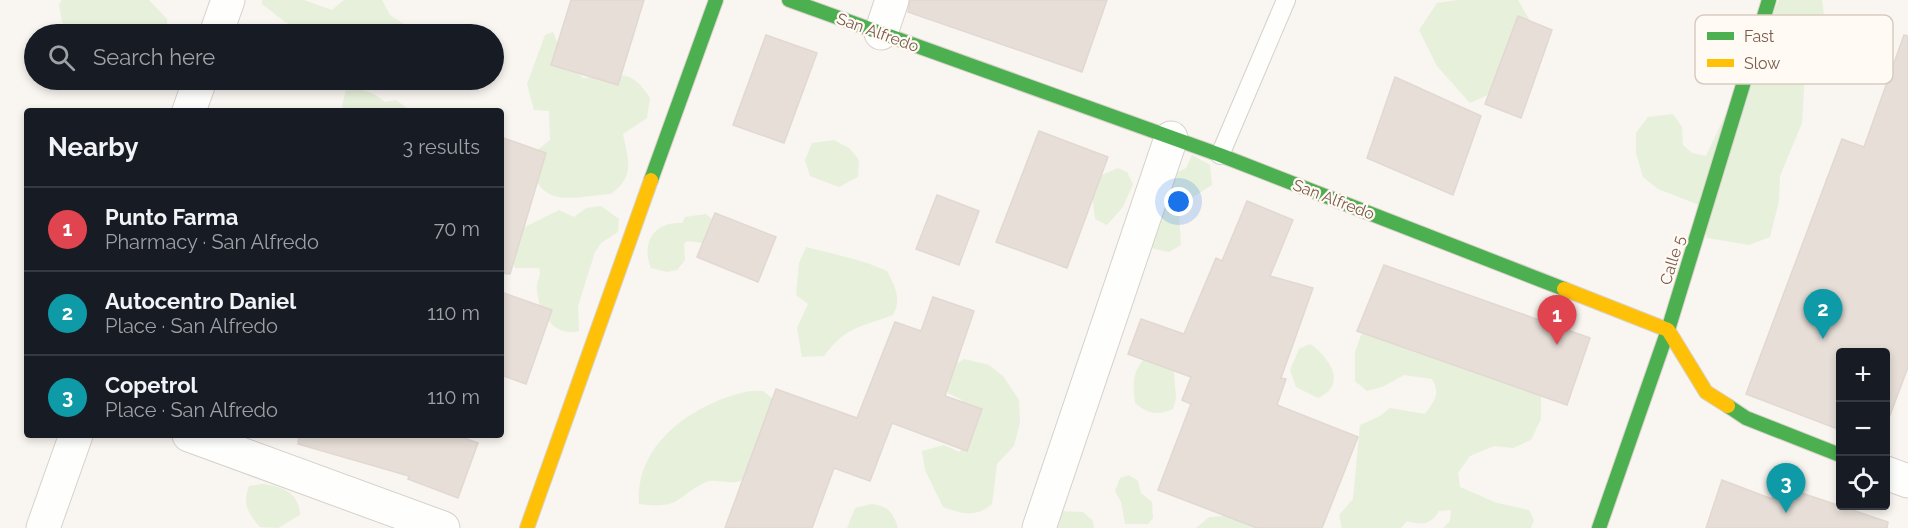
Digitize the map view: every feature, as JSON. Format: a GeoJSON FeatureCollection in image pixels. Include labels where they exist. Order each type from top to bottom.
{"type":"FeatureCollection","features":[{"type":"Feature","properties":{"kind":"street"},"geometry":{"type":"LineString","coordinates":[[220,24],[228,0]]}},
{"type":"Feature","properties":{"kind":"street"},"geometry":{"type":"LineString","coordinates":[[527,528],[716,0]]}},
{"type":"Feature","properties":{"kind":"street","name":"San Alfredo"},"geometry":{"type":"LineString","coordinates":[[789,0],[1220,155],[1668,330]]}},
{"type":"Feature","properties":{"kind":"street"},"geometry":{"type":"LineString","coordinates":[[881,33],[892,0]]}},
{"type":"Feature","properties":{"kind":"street","name":"Calle 5"},"geometry":{"type":"LineString","coordinates":[[1764,15],[1769,0]]}},
{"type":"Feature","properties":{"kind":"street","name":"Calle 5"},"geometry":{"type":"LineString","coordinates":[[1599,528],[1668,330],[1743,84]]}},
{"type":"Feature","properties":{"kind":"street"},"geometry":{"type":"LineString","coordinates":[[190,108],[196,90]]}},
{"type":"Feature","properties":{"kind":"street"},"geometry":{"type":"LineString","coordinates":[[1039,528],[1171,138]]}},
{"type":"Feature","properties":{"kind":"street"},"geometry":{"type":"LineString","coordinates":[[1668,330],[1706,392],[1746,418],[1836,453]]}},
{"type":"Feature","properties":{"kind":"street"},"geometry":{"type":"LineString","coordinates":[[43,528],[75,438]]}},
{"type":"Feature","properties":{"kind":"street"},"geometry":{"type":"LineString","coordinates":[[197,438],[443,528]]}},
{"type":"Feature","properties":{"kind":"street"},"geometry":{"type":"LineString","coordinates":[[1890,474],[1908,481]]}},
{"type":"Feature","properties":{"kind":"lane"},"geometry":{"type":"LineString","coordinates":[[1220,155],[1286,0]]}},
{"type":"Feature","properties":{"kind":"green space"},"geometry":{"type":"Polygon","coordinates":[[[62,0],[149,0],[167,19],[167,24],[64,24],[59,4],[62,0]]]}},
{"type":"Feature","properties":{"kind":"green space"},"geometry":{"type":"Polygon","coordinates":[[[262,0],[304,0],[332,10],[344,0],[382,0],[390,15],[404,24],[290,24],[262,4],[262,0]]]}},
{"type":"Feature","properties":{"kind":"green space"},"geometry":{"type":"Polygon","coordinates":[[[1457,0],[1518,0],[1537,33],[1521,80],[1470,103],[1437,66],[1419,30],[1437,3],[1457,0]]]}},
{"type":"Feature","properties":{"kind":"green space"},"geometry":{"type":"Polygon","coordinates":[[[1779,0],[1822,0],[1824,15],[1772,15],[1779,0]]]}},
{"type":"Feature","properties":{"kind":"green space"},"geometry":{"type":"Polygon","coordinates":[[[553,32],[565,61],[583,78],[614,75],[629,77],[643,88],[650,98],[647,118],[623,134],[628,159],[627,174],[619,187],[611,194],[558,197],[548,193],[540,186],[533,174],[529,157],[550,140],[549,111],[534,110],[527,84],[545,35],[553,32]]]}},
{"type":"Feature","properties":{"kind":"green space"},"geometry":{"type":"Polygon","coordinates":[[[1740,84],[1804,84],[1802,123],[1780,176],[1779,201],[1770,237],[1749,245],[1707,238],[1699,205],[1658,189],[1643,177],[1636,153],[1636,133],[1648,117],[1673,114],[1682,127],[1683,145],[1692,153],[1706,156],[1740,84]]]}},
{"type":"Feature","properties":{"kind":"green space"},"geometry":{"type":"Polygon","coordinates":[[[346,90],[362,90],[376,95],[385,102],[396,100],[407,108],[342,108],[346,90]]]}},
{"type":"Feature","properties":{"kind":"green space"},"geometry":{"type":"Polygon","coordinates":[[[834,140],[849,148],[859,160],[858,177],[839,187],[810,176],[805,160],[812,143],[834,140]]]}},
{"type":"Feature","properties":{"kind":"green space"},"geometry":{"type":"Polygon","coordinates":[[[1192,155],[1210,165],[1212,185],[1182,204],[1179,214],[1181,245],[1169,252],[1151,248],[1145,232],[1166,178],[1186,168],[1192,155]]]}},
{"type":"Feature","properties":{"kind":"green space"},"geometry":{"type":"Polygon","coordinates":[[[1118,168],[1127,172],[1133,184],[1123,207],[1107,225],[1095,219],[1091,184],[1102,175],[1118,168]]]}},
{"type":"Feature","properties":{"kind":"green space"},"geometry":{"type":"Polygon","coordinates":[[[601,206],[619,219],[618,232],[601,243],[595,252],[578,306],[579,331],[561,330],[548,320],[540,305],[537,287],[539,268],[515,268],[508,253],[515,232],[559,210],[574,217],[586,208],[601,206]]]}},
{"type":"Feature","properties":{"kind":"green space"},"geometry":{"type":"Polygon","coordinates":[[[706,214],[716,222],[703,243],[687,241],[684,244],[685,260],[677,270],[667,272],[651,268],[648,259],[649,243],[657,230],[672,223],[682,223],[685,217],[706,214]]]}},
{"type":"Feature","properties":{"kind":"green space"},"geometry":{"type":"Polygon","coordinates":[[[806,247],[857,260],[887,271],[893,282],[897,298],[893,315],[847,333],[824,356],[802,357],[797,328],[808,304],[796,295],[799,263],[806,247]]]}},
{"type":"Feature","properties":{"kind":"green space"},"geometry":{"type":"Polygon","coordinates":[[[1390,325],[1541,389],[1541,419],[1531,440],[1513,448],[1494,446],[1470,456],[1458,473],[1460,487],[1497,503],[1529,510],[1534,520],[1531,528],[1443,528],[1450,521],[1451,510],[1439,511],[1433,519],[1425,523],[1407,521],[1401,528],[1342,528],[1339,515],[1353,499],[1360,425],[1380,416],[1390,408],[1425,414],[1436,393],[1432,379],[1404,375],[1382,387],[1367,391],[1355,381],[1355,352],[1361,335],[1390,325]]]}},
{"type":"Feature","properties":{"kind":"green space"},"geometry":{"type":"Polygon","coordinates":[[[1310,344],[1329,363],[1334,378],[1327,392],[1318,398],[1296,387],[1290,370],[1299,349],[1310,344]]]}},
{"type":"Feature","properties":{"kind":"green space"},"geometry":{"type":"Polygon","coordinates":[[[964,359],[989,365],[1003,376],[1019,400],[1020,422],[1014,446],[997,464],[992,504],[974,513],[943,507],[925,470],[922,451],[944,445],[959,452],[971,440],[969,420],[962,400],[948,393],[944,371],[964,359]]]}},
{"type":"Feature","properties":{"kind":"green space"},"geometry":{"type":"Polygon","coordinates":[[[1143,360],[1164,363],[1174,372],[1176,398],[1173,409],[1163,413],[1153,413],[1135,403],[1134,380],[1143,360]]]}},
{"type":"Feature","properties":{"kind":"green space"},"geometry":{"type":"Polygon","coordinates":[[[750,391],[763,391],[785,409],[762,459],[750,475],[739,482],[706,482],[671,503],[639,504],[640,482],[647,462],[658,444],[673,428],[690,415],[709,405],[750,391]]]}},
{"type":"Feature","properties":{"kind":"green space"},"geometry":{"type":"Polygon","coordinates":[[[1129,475],[1138,481],[1141,493],[1152,502],[1153,518],[1148,524],[1125,524],[1121,502],[1115,491],[1120,478],[1129,475]]]}},
{"type":"Feature","properties":{"kind":"green space"},"geometry":{"type":"Polygon","coordinates":[[[262,484],[283,489],[293,496],[297,501],[300,515],[278,528],[260,527],[249,513],[246,498],[249,486],[262,484]]]}},
{"type":"Feature","properties":{"kind":"green space"},"geometry":{"type":"Polygon","coordinates":[[[872,504],[882,506],[889,511],[898,528],[847,528],[855,508],[872,504]]]}},
{"type":"Feature","properties":{"kind":"green space"},"geometry":{"type":"Polygon","coordinates":[[[1057,511],[1083,512],[1093,521],[1094,528],[1022,528],[1028,521],[1057,511]]]}},
{"type":"Feature","properties":{"kind":"green space"},"geometry":{"type":"Polygon","coordinates":[[[1226,516],[1265,528],[1196,528],[1209,517],[1226,516]]]}},
{"type":"Feature","properties":{"kind":"building"},"geometry":{"type":"Polygon","coordinates":[[[571,0],[644,0],[618,85],[551,65],[571,0]]]}},
{"type":"Feature","properties":{"kind":"building"},"geometry":{"type":"Polygon","coordinates":[[[910,0],[1107,0],[1082,72],[908,12],[910,0]]]}},
{"type":"Feature","properties":{"kind":"building"},"geometry":{"type":"Polygon","coordinates":[[[1518,16],[1552,30],[1521,118],[1485,104],[1518,16]]]}},
{"type":"Feature","properties":{"kind":"building"},"geometry":{"type":"Polygon","coordinates":[[[766,35],[817,53],[784,143],[733,125],[766,35]]]}},
{"type":"Feature","properties":{"kind":"building"},"geometry":{"type":"Polygon","coordinates":[[[1904,35],[1908,36],[1908,367],[1890,415],[1890,348],[1836,348],[1836,428],[1746,394],[1842,139],[1864,147],[1886,84],[1893,84],[1893,66],[1904,35]]]}},
{"type":"Feature","properties":{"kind":"building"},"geometry":{"type":"Polygon","coordinates":[[[1395,77],[1481,116],[1453,195],[1367,158],[1395,77]]]}},
{"type":"Feature","properties":{"kind":"building"},"geometry":{"type":"Polygon","coordinates":[[[1039,131],[1108,157],[1067,268],[996,242],[1039,131]]]}},
{"type":"Feature","properties":{"kind":"building"},"geometry":{"type":"Polygon","coordinates":[[[504,138],[546,153],[510,274],[504,273],[504,138]]]}},
{"type":"Feature","properties":{"kind":"building"},"geometry":{"type":"Polygon","coordinates":[[[937,195],[979,211],[959,265],[916,249],[937,195]]]}},
{"type":"Feature","properties":{"kind":"building"},"geometry":{"type":"Polygon","coordinates":[[[1247,201],[1293,220],[1270,276],[1313,288],[1281,378],[1286,379],[1277,405],[1358,437],[1322,528],[1257,528],[1158,490],[1191,404],[1182,400],[1191,377],[1128,354],[1141,319],[1184,334],[1216,258],[1222,261],[1247,201]]]}},
{"type":"Feature","properties":{"kind":"building"},"geometry":{"type":"Polygon","coordinates":[[[715,213],[776,237],[758,282],[697,257],[715,213]]]}},
{"type":"Feature","properties":{"kind":"building"},"geometry":{"type":"Polygon","coordinates":[[[1384,265],[1590,338],[1567,405],[1357,331],[1384,265]]]}},
{"type":"Feature","properties":{"kind":"building"},"geometry":{"type":"Polygon","coordinates":[[[504,293],[552,310],[526,384],[504,376],[504,293]]]}},
{"type":"Feature","properties":{"kind":"building"},"geometry":{"type":"Polygon","coordinates":[[[933,297],[974,311],[945,396],[982,409],[967,451],[892,423],[870,481],[834,468],[812,528],[725,528],[776,389],[857,418],[895,322],[921,331],[933,297]]]}},
{"type":"Feature","properties":{"kind":"building"},"geometry":{"type":"Polygon","coordinates":[[[299,438],[464,438],[478,443],[458,498],[408,479],[409,476],[298,444],[299,438]]]}},
{"type":"Feature","properties":{"kind":"building"},"geometry":{"type":"Polygon","coordinates":[[[1722,480],[1772,499],[1778,485],[1836,505],[1836,510],[1852,510],[1888,522],[1887,528],[1706,528],[1722,480]]]}},
{"type":"Feature","properties":{"kind":"traffic: fast"},"geometry":{"type":"LineString","coordinates":[[651,180],[716,0]]}},
{"type":"Feature","properties":{"kind":"traffic: fast"},"geometry":{"type":"LineString","coordinates":[[789,0],[1220,155],[1564,289]]}},
{"type":"Feature","properties":{"kind":"traffic: fast"},"geometry":{"type":"LineString","coordinates":[[1764,15],[1769,0]]}},
{"type":"Feature","properties":{"kind":"traffic: fast"},"geometry":{"type":"LineString","coordinates":[[1599,528],[1668,330],[1743,84]]}},
{"type":"Feature","properties":{"kind":"traffic: fast"},"geometry":{"type":"LineString","coordinates":[[1728,406],[1746,418],[1836,453]]}},
{"type":"Feature","properties":{"kind":"traffic: slow"},"geometry":{"type":"LineString","coordinates":[[527,528],[651,180]]}},
{"type":"Feature","properties":{"kind":"traffic: slow"},"geometry":{"type":"LineString","coordinates":[[1564,289],[1668,330],[1706,392],[1728,406]]}},
{"type":"Feature","properties":{"kind":"place","name":"Autocentro Daniel"},"geometry":{"type":"Point","coordinates":[1823,339]}},
{"type":"Feature","properties":{"kind":"place","name":"Punto Farma"},"geometry":{"type":"Point","coordinates":[1557,345]}},
{"type":"Feature","properties":{"kind":"place","name":"Copetrol"},"geometry":{"type":"Point","coordinates":[1786,513]}}]}
